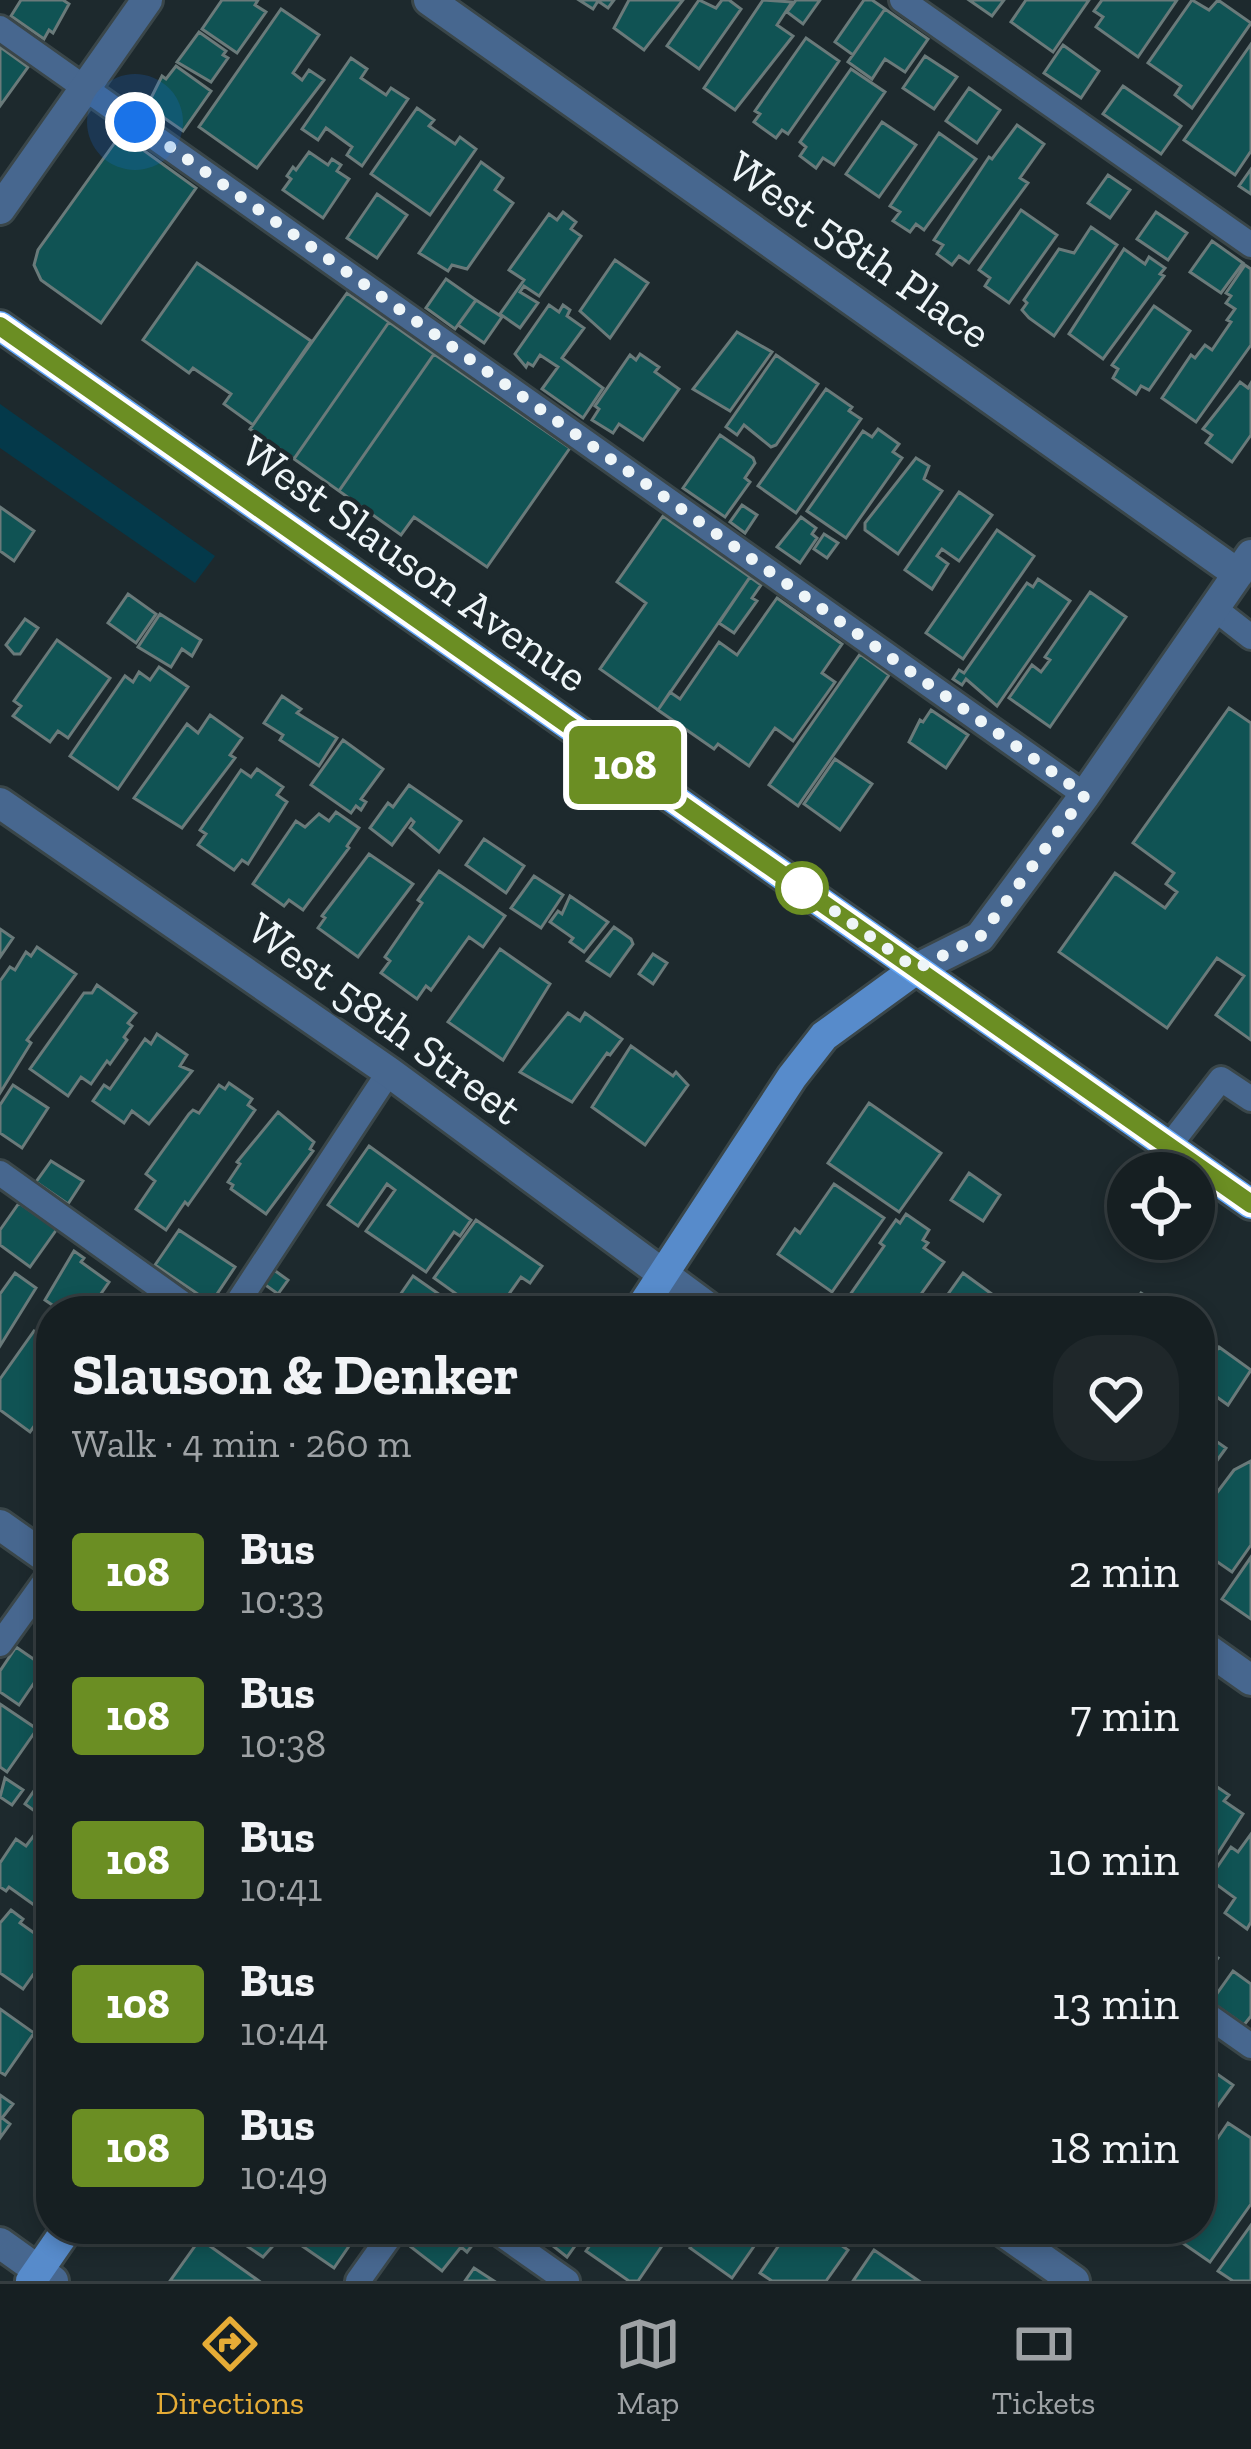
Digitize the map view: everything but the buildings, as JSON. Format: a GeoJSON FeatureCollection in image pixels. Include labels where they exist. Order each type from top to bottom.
{"type":"FeatureCollection","features":[{"type":"Feature","properties":{"kind":"main road","name":"West Slauson Avenue"},"geometry":{"type":"LineString","coordinates":[[0,326],[1251,1204]]}},
{"type":"Feature","properties":{"kind":"street"},"geometry":{"type":"LineString","coordinates":[[0,209],[147,0]]}},
{"type":"Feature","properties":{"kind":"street","name":"West 58th Place"},"geometry":{"type":"LineString","coordinates":[[429,0],[1244,565]]}},
{"type":"Feature","properties":{"kind":"street"},"geometry":{"type":"LineString","coordinates":[[650,1296],[792,1076],[824,1036],[916,969],[980,937],[1244,565]]}},
{"type":"Feature","properties":{"kind":"street","name":"West 58th Street"},"geometry":{"type":"LineString","coordinates":[[0,803],[389,1072],[694,1296]]}},
{"type":"Feature","properties":{"kind":"street"},"geometry":{"type":"LineString","coordinates":[[0,1525],[36,1550]]}},
{"type":"Feature","properties":{"kind":"street"},"geometry":{"type":"LineString","coordinates":[[1215,1655],[1251,1680]]}},
{"type":"Feature","properties":{"kind":"street"},"geometry":{"type":"LineString","coordinates":[[0,2243],[40,2278],[59,2244]]}},
{"type":"Feature","properties":{"kind":"street"},"geometry":{"type":"LineString","coordinates":[[1021,2244],[1074,2281]]}},
{"type":"Feature","properties":{"kind":"lane"},"geometry":{"type":"LineString","coordinates":[[902,0],[1251,245]]}},
{"type":"Feature","properties":{"kind":"lane"},"geometry":{"type":"LineString","coordinates":[[0,28],[1085,795]]}},
{"type":"Feature","properties":{"kind":"lane"},"geometry":{"type":"LineString","coordinates":[[1215,609],[1251,637]]}},
{"type":"Feature","properties":{"kind":"lane"},"geometry":{"type":"LineString","coordinates":[[242,1296],[389,1072]]}},
{"type":"Feature","properties":{"kind":"lane"},"geometry":{"type":"LineString","coordinates":[[1169,1146],[1220,1079],[1251,1099]]}},
{"type":"Feature","properties":{"kind":"lane"},"geometry":{"type":"LineString","coordinates":[[0,1173],[172,1296]]}},
{"type":"Feature","properties":{"kind":"lane"},"geometry":{"type":"LineString","coordinates":[[0,1644],[36,1594]]}},
{"type":"Feature","properties":{"kind":"lane"},"geometry":{"type":"LineString","coordinates":[[1215,2021],[1251,2046]]}},
{"type":"Feature","properties":{"kind":"lane"},"geometry":{"type":"LineString","coordinates":[[358,2281],[384,2244]]}},
{"type":"Feature","properties":{"kind":"lane"},"geometry":{"type":"LineString","coordinates":[[514,2244],[567,2281]]}},
{"type":"Feature","properties":{"kind":"shaded area"},"geometry":{"type":"Polygon","coordinates":[[[0,404],[215,556],[195,583],[0,448],[0,404]]]}},
{"type":"Feature","properties":{"kind":"bus line","name":"108"},"geometry":{"type":"LineString","coordinates":[[0,326],[1251,1204]]}},
{"type":"Feature","properties":{"kind":"route"},"geometry":{"type":"LineString","coordinates":[[135,122],[1085,795],[980,937],[916,969],[794,882],[802,888]]}}]}
